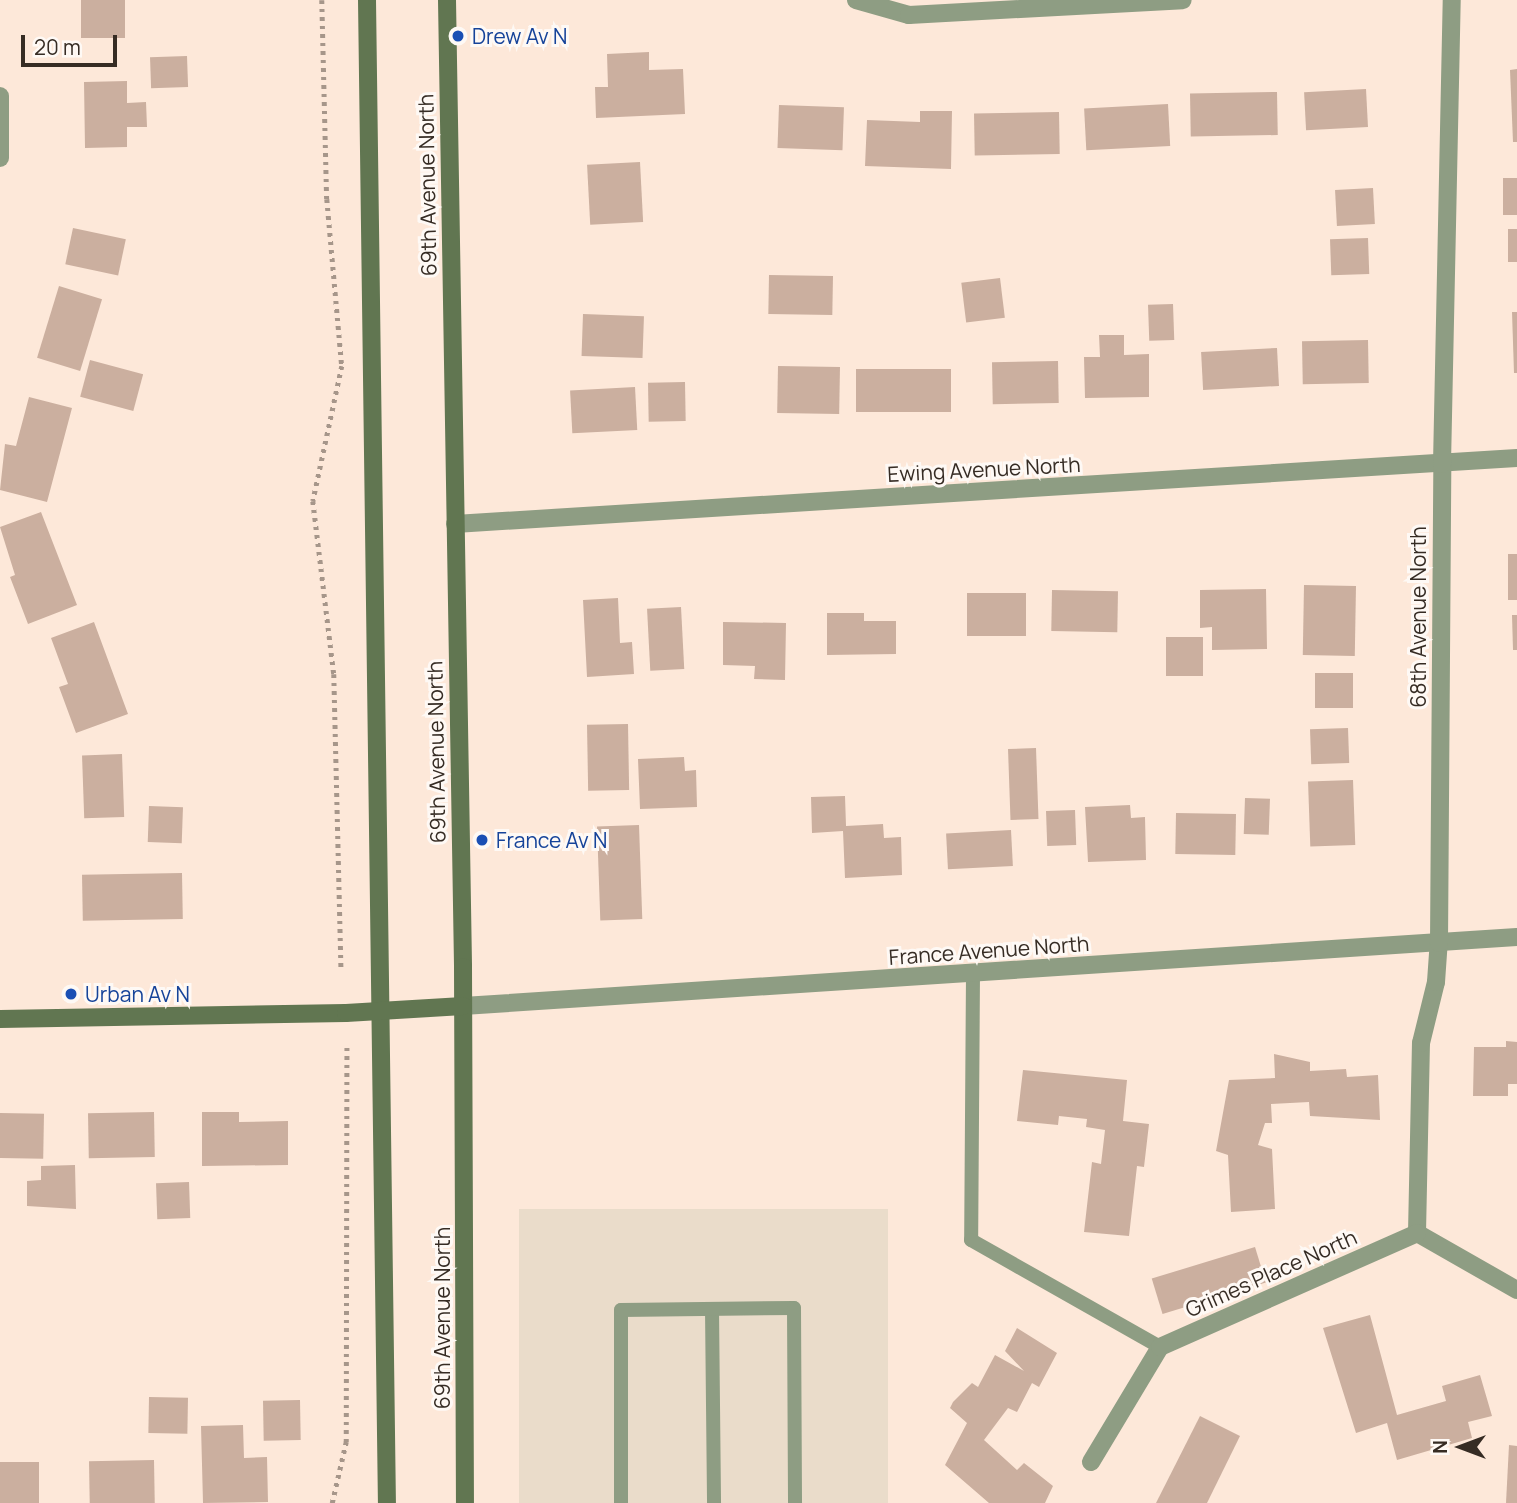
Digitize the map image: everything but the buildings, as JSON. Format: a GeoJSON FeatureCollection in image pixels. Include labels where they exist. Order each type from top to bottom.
{"type":"FeatureCollection","features":[{"type":"Feature","properties":{"kind":"street"},"geometry":{"type":"LineString","coordinates":[[367,0],[387,1503]]}},
{"type":"Feature","properties":{"kind":"street","name":"69th Avenue North"},"geometry":{"type":"LineString","coordinates":[[447,0],[463,1006],[465,1503]]}},
{"type":"Feature","properties":{"kind":"street"},"geometry":{"type":"LineString","coordinates":[[856,0],[909,15],[956,15],[1183,0]]}},
{"type":"Feature","properties":{"kind":"street","name":"68th Avenue North"},"geometry":{"type":"LineString","coordinates":[[1417,1233],[1421,1043],[1436,982],[1439,943],[1441,464],[1452,0]]}},
{"type":"Feature","properties":{"kind":"street"},"geometry":{"type":"LineString","coordinates":[[0,96],[0,158]]}},
{"type":"Feature","properties":{"kind":"street","name":"Ewing Avenue North"},"geometry":{"type":"LineString","coordinates":[[455,524],[1517,458]]}},
{"type":"Feature","properties":{"kind":"street","name":"France Avenue North"},"geometry":{"type":"LineString","coordinates":[[463,1006],[1517,937]]}},
{"type":"Feature","properties":{"kind":"street"},"geometry":{"type":"LineString","coordinates":[[0,1019],[381,1011],[463,1006]]}},
{"type":"Feature","properties":{"kind":"street"},"geometry":{"type":"LineString","coordinates":[[1417,1233],[1517,1290]]}},
{"type":"Feature","properties":{"kind":"street","name":"Grimes Place North"},"geometry":{"type":"LineString","coordinates":[[1160,1346],[1417,1233]]}},
{"type":"Feature","properties":{"kind":"street"},"geometry":{"type":"LineString","coordinates":[[1091,1462],[1160,1346]]}},
{"type":"Feature","properties":{"kind":"lane"},"geometry":{"type":"LineString","coordinates":[[973,974],[971,1240],[1160,1346]]}},
{"type":"Feature","properties":{"kind":"lane"},"geometry":{"type":"LineString","coordinates":[[621,1503],[621,1310],[794,1308],[795,1503]]}},
{"type":"Feature","properties":{"kind":"lane"},"geometry":{"type":"LineString","coordinates":[[712,1309],[714,1503]]}},
{"type":"Feature","properties":{"kind":"path"},"geometry":{"type":"LineString","coordinates":[[322,0],[327,199],[342,366],[313,512],[334,674],[341,969]]}},
{"type":"Feature","properties":{"kind":"path"},"geometry":{"type":"LineString","coordinates":[[332,1503],[346,1442],[347,1047]]}},
{"type":"Feature","properties":{"kind":"shaded area"},"geometry":{"type":"Polygon","coordinates":[[[519,1209],[888,1209],[888,1503],[519,1503],[519,1209]]]}},
{"type":"Feature","properties":{"kind":"place","name":"Drew Av N"},"geometry":{"type":"Point","coordinates":[458,36]}},
{"type":"Feature","properties":{"kind":"place","name":"France Av N"},"geometry":{"type":"Point","coordinates":[482,840]}},
{"type":"Feature","properties":{"kind":"place","name":"Urban Av N"},"geometry":{"type":"Point","coordinates":[71,994]}}]}
